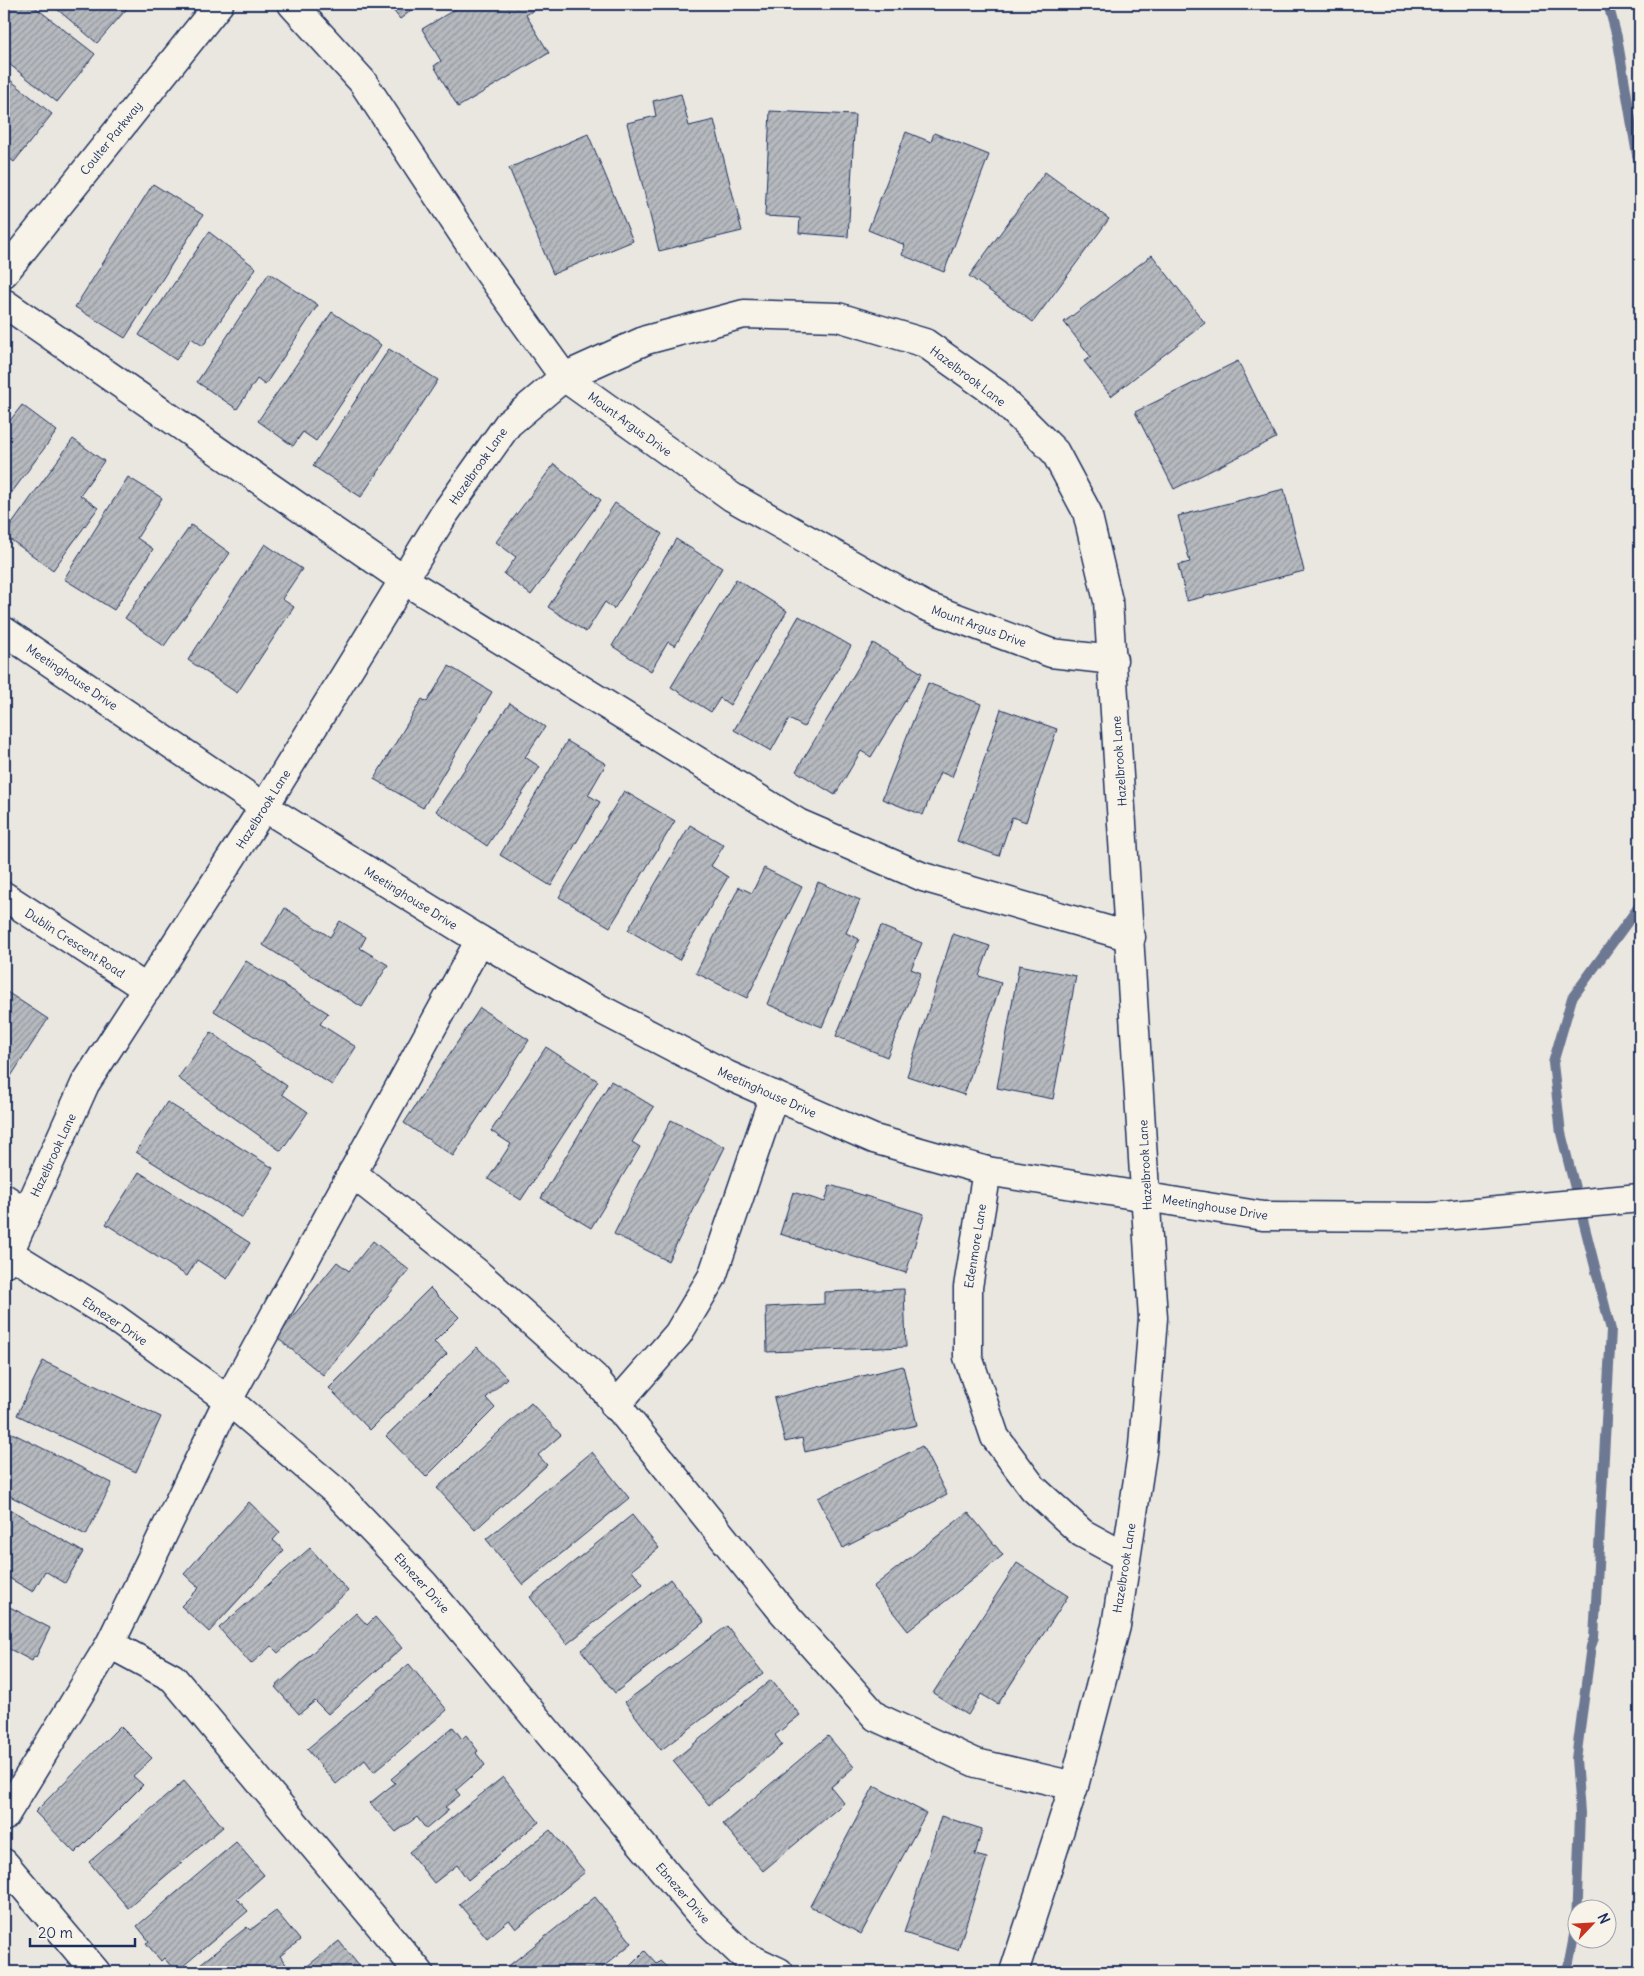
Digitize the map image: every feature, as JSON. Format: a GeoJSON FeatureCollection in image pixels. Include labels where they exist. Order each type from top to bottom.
{"type":"FeatureCollection","features":[{"type":"Feature","properties":{"kind":"street","name":"Coulter Parkway"},"geometry":{"type":"LineString","coordinates":[[4,273],[219,4]]}},
{"type":"Feature","properties":{"kind":"street","name":"Mount Argus Drive"},"geometry":{"type":"LineString","coordinates":[[292,4],[362,81],[485,267],[564,377],[732,497],[925,606],[1051,653],[1113,660]]}},
{"type":"Feature","properties":{"kind":"street"},"geometry":{"type":"LineString","coordinates":[[4,303],[404,580],[798,823],[923,877],[1131,937]]}},
{"type":"Feature","properties":{"kind":"street","name":"Hazelbrook Lane"},"geometry":{"type":"LineString","coordinates":[[6,1258],[85,1084],[264,807],[443,516],[508,424],[564,377],[646,340],[744,314],[838,317],[925,343],[997,394],[1054,452],[1087,512],[1108,602],[1147,1196],[1153,1318],[1143,1446],[1116,1626],[1074,1786],[1014,1972]]}},
{"type":"Feature","properties":{"kind":"street","name":"Meetinghouse Drive"},"geometry":{"type":"LineString","coordinates":[[4,631],[264,807],[480,940],[583,1000],[727,1075],[874,1139],[987,1170],[1263,1216],[1432,1217],[1639,1198]]}},
{"type":"Feature","properties":{"kind":"street","name":"Dublin Crescent Road"},"geometry":{"type":"LineString","coordinates":[[4,896],[147,990]]}},
{"type":"Feature","properties":{"kind":"street"},"geometry":{"type":"LineString","coordinates":[[4,1817],[110,1644],[228,1400],[480,940]]}},
{"type":"Feature","properties":{"kind":"street"},"geometry":{"type":"LineString","coordinates":[[615,1406],[678,1334],[712,1277],[774,1095]]}},
{"type":"Feature","properties":{"kind":"street","name":"Edenmore Lane"},"geometry":{"type":"LineString","coordinates":[[987,1170],[968,1287],[968,1357],[996,1437],[1040,1495],[1082,1533],[1126,1557]]}},
{"type":"Feature","properties":{"kind":"street"},"geometry":{"type":"LineString","coordinates":[[352,1173],[484,1279],[594,1377],[615,1406],[783,1612],[876,1717],[976,1763],[1074,1786]]}},
{"type":"Feature","properties":{"kind":"street"},"geometry":{"type":"LineString","coordinates":[[4,1198],[27,1213]]}},
{"type":"Feature","properties":{"kind":"street","name":"Ebnezer Drive"},"geometry":{"type":"LineString","coordinates":[[6,1258],[116,1319],[228,1400],[334,1490],[424,1584],[698,1913],[737,1963],[779,1972]]}},
{"type":"Feature","properties":{"kind":"street"},"geometry":{"type":"LineString","coordinates":[[110,1644],[173,1678],[419,1972]]}},
{"type":"Feature","properties":{"kind":"street"},"geometry":{"type":"LineString","coordinates":[[4,1863],[96,1972]]}},
{"type":"Feature","properties":{"kind":"building"},"geometry":{"type":"Polygon","coordinates":[[[10,4],[31,4],[95,54],[57,102],[4,60],[4,10],[10,4]]]}},
{"type":"Feature","properties":{"kind":"building"},"geometry":{"type":"Polygon","coordinates":[[[51,4],[131,4],[97,43],[51,4]]]}},
{"type":"Feature","properties":{"kind":"building"},"geometry":{"type":"Polygon","coordinates":[[[388,4],[420,4],[400,19],[388,4]]]}},
{"type":"Feature","properties":{"kind":"building"},"geometry":{"type":"Polygon","coordinates":[[[464,4],[535,4],[537,8],[526,15],[549,53],[458,107],[434,66],[441,61],[422,29],[464,4]]]}},
{"type":"Feature","properties":{"kind":"building"},"geometry":{"type":"Polygon","coordinates":[[[4,75],[52,114],[14,162],[4,154],[4,75]]]}},
{"type":"Feature","properties":{"kind":"building"},"geometry":{"type":"Polygon","coordinates":[[[681,94],[689,126],[714,120],[742,231],[659,251],[627,123],[656,116],[653,101],[681,94]]]}},
{"type":"Feature","properties":{"kind":"building"},"geometry":{"type":"Polygon","coordinates":[[[770,111],[855,115],[848,237],[799,233],[800,218],[765,216],[770,111]]]}},
{"type":"Feature","properties":{"kind":"building"},"geometry":{"type":"Polygon","coordinates":[[[906,132],[931,142],[934,133],[989,155],[944,272],[902,255],[905,245],[868,230],[906,132]]]}},
{"type":"Feature","properties":{"kind":"building"},"geometry":{"type":"Polygon","coordinates":[[[588,134],[633,241],[553,274],[509,168],[588,134]]]}},
{"type":"Feature","properties":{"kind":"building"},"geometry":{"type":"Polygon","coordinates":[[[1045,172],[1109,219],[1033,322],[969,276],[1045,172]]]}},
{"type":"Feature","properties":{"kind":"building"},"geometry":{"type":"Polygon","coordinates":[[[153,184],[203,215],[125,338],[75,307],[153,184]]]}},
{"type":"Feature","properties":{"kind":"building"},"geometry":{"type":"Polygon","coordinates":[[[209,232],[256,268],[203,346],[191,338],[176,360],[139,335],[209,232]]]}},
{"type":"Feature","properties":{"kind":"building"},"geometry":{"type":"Polygon","coordinates":[[[1152,255],[1205,323],[1111,396],[1084,361],[1091,357],[1064,322],[1152,255]]]}},
{"type":"Feature","properties":{"kind":"building"},"geometry":{"type":"Polygon","coordinates":[[[269,273],[318,305],[265,385],[257,379],[237,409],[197,382],[269,273]]]}},
{"type":"Feature","properties":{"kind":"building"},"geometry":{"type":"Polygon","coordinates":[[[332,312],[381,345],[316,441],[303,432],[293,446],[258,421],[332,312]]]}},
{"type":"Feature","properties":{"kind":"building"},"geometry":{"type":"Polygon","coordinates":[[[389,349],[438,380],[361,497],[313,466],[389,349]]]}},
{"type":"Feature","properties":{"kind":"building"},"geometry":{"type":"Polygon","coordinates":[[[1238,361],[1276,438],[1174,489],[1135,412],[1238,361]]]}},
{"type":"Feature","properties":{"kind":"building"},"geometry":{"type":"Polygon","coordinates":[[[22,405],[57,431],[4,503],[4,426],[22,405]]]}},
{"type":"Feature","properties":{"kind":"building"},"geometry":{"type":"Polygon","coordinates":[[[73,439],[104,461],[80,495],[98,508],[53,570],[4,535],[73,439]]]}},
{"type":"Feature","properties":{"kind":"building"},"geometry":{"type":"Polygon","coordinates":[[[554,464],[601,500],[531,595],[504,574],[516,557],[496,542],[554,464]]]}},
{"type":"Feature","properties":{"kind":"building"},"geometry":{"type":"Polygon","coordinates":[[[128,477],[162,498],[137,538],[153,549],[114,610],[64,579],[128,477]]]}},
{"type":"Feature","properties":{"kind":"building"},"geometry":{"type":"Polygon","coordinates":[[[1284,489],[1304,571],[1187,601],[1178,565],[1190,562],[1178,516],[1284,489]]]}},
{"type":"Feature","properties":{"kind":"building"},"geometry":{"type":"Polygon","coordinates":[[[615,503],[662,534],[614,609],[605,602],[586,632],[548,607],[615,503]]]}},
{"type":"Feature","properties":{"kind":"building"},"geometry":{"type":"Polygon","coordinates":[[[191,525],[230,553],[164,646],[125,618],[191,525]]]}},
{"type":"Feature","properties":{"kind":"building"},"geometry":{"type":"Polygon","coordinates":[[[676,539],[722,568],[675,646],[668,642],[651,671],[612,646],[676,539]]]}},
{"type":"Feature","properties":{"kind":"building"},"geometry":{"type":"Polygon","coordinates":[[[265,544],[302,569],[282,599],[294,607],[237,693],[188,660],[265,544]]]}},
{"type":"Feature","properties":{"kind":"building"},"geometry":{"type":"Polygon","coordinates":[[[736,579],[787,611],[730,705],[720,698],[711,712],[671,687],[736,579]]]}},
{"type":"Feature","properties":{"kind":"building"},"geometry":{"type":"Polygon","coordinates":[[[799,616],[851,646],[804,727],[789,719],[771,751],[734,730],[799,616]]]}},
{"type":"Feature","properties":{"kind":"building"},"geometry":{"type":"Polygon","coordinates":[[[873,643],[922,673],[871,757],[861,751],[835,795],[796,771],[873,643]]]}},
{"type":"Feature","properties":{"kind":"building"},"geometry":{"type":"Polygon","coordinates":[[[449,666],[492,692],[423,808],[374,779],[422,699],[427,702],[449,666]]]}},
{"type":"Feature","properties":{"kind":"building"},"geometry":{"type":"Polygon","coordinates":[[[928,683],[981,704],[952,777],[940,772],[923,815],[882,799],[928,683]]]}},
{"type":"Feature","properties":{"kind":"building"},"geometry":{"type":"Polygon","coordinates":[[[510,703],[545,727],[525,757],[540,767],[487,846],[436,811],[510,703]]]}},
{"type":"Feature","properties":{"kind":"building"},"geometry":{"type":"Polygon","coordinates":[[[1001,709],[1057,729],[1026,822],[1012,817],[999,856],[957,841],[1001,709]]]}},
{"type":"Feature","properties":{"kind":"building"},"geometry":{"type":"Polygon","coordinates":[[[567,741],[606,764],[588,795],[600,802],[551,886],[500,855],[567,741]]]}},
{"type":"Feature","properties":{"kind":"building"},"geometry":{"type":"Polygon","coordinates":[[[624,791],[675,821],[610,927],[559,897],[624,791]]]}},
{"type":"Feature","properties":{"kind":"building"},"geometry":{"type":"Polygon","coordinates":[[[690,825],[724,845],[711,866],[728,877],[679,960],[628,930],[690,825]]]}},
{"type":"Feature","properties":{"kind":"building"},"geometry":{"type":"Polygon","coordinates":[[[764,868],[802,887],[747,998],[696,973],[739,887],[752,893],[764,868]]]}},
{"type":"Feature","properties":{"kind":"building"},"geometry":{"type":"Polygon","coordinates":[[[818,882],[860,900],[846,933],[859,939],[822,1027],[767,1004],[818,882]]]}},
{"type":"Feature","properties":{"kind":"building"},"geometry":{"type":"Polygon","coordinates":[[[285,908],[330,937],[340,921],[366,937],[360,948],[388,965],[362,1007],[263,945],[285,908]]]}},
{"type":"Feature","properties":{"kind":"building"},"geometry":{"type":"Polygon","coordinates":[[[881,926],[922,943],[911,969],[921,973],[887,1057],[836,1036],[881,926]]]}},
{"type":"Feature","properties":{"kind":"building"},"geometry":{"type":"Polygon","coordinates":[[[953,934],[990,946],[979,976],[1001,983],[964,1095],[907,1076],[953,934]]]}},
{"type":"Feature","properties":{"kind":"building"},"geometry":{"type":"Polygon","coordinates":[[[246,961],[328,1013],[320,1024],[356,1047],[332,1085],[214,1011],[246,961]]]}},
{"type":"Feature","properties":{"kind":"building"},"geometry":{"type":"Polygon","coordinates":[[[1019,965],[1076,976],[1053,1099],[997,1088],[1019,965]]]}},
{"type":"Feature","properties":{"kind":"building"},"geometry":{"type":"Polygon","coordinates":[[[4,990],[48,1019],[4,1087],[4,990]]]}},
{"type":"Feature","properties":{"kind":"building"},"geometry":{"type":"Polygon","coordinates":[[[480,1008],[529,1040],[453,1156],[404,1123],[480,1008]]]}},
{"type":"Feature","properties":{"kind":"building"},"geometry":{"type":"Polygon","coordinates":[[[211,1032],[287,1086],[282,1094],[308,1112],[281,1151],[178,1078],[211,1032]]]}},
{"type":"Feature","properties":{"kind":"building"},"geometry":{"type":"Polygon","coordinates":[[[546,1047],[598,1081],[521,1200],[488,1179],[511,1144],[491,1131],[546,1047]]]}},
{"type":"Feature","properties":{"kind":"building"},"geometry":{"type":"Polygon","coordinates":[[[611,1081],[654,1107],[632,1142],[640,1147],[591,1228],[541,1198],[611,1081]]]}},
{"type":"Feature","properties":{"kind":"building"},"geometry":{"type":"Polygon","coordinates":[[[167,1102],[273,1168],[242,1218],[136,1152],[167,1102]]]}},
{"type":"Feature","properties":{"kind":"building"},"geometry":{"type":"Polygon","coordinates":[[[671,1120],[725,1147],[668,1261],[614,1234],[671,1120]]]}},
{"type":"Feature","properties":{"kind":"building"},"geometry":{"type":"Polygon","coordinates":[[[139,1172],[250,1243],[227,1279],[197,1260],[187,1276],[106,1224],[139,1172]]]}},
{"type":"Feature","properties":{"kind":"building"},"geometry":{"type":"Polygon","coordinates":[[[830,1185],[924,1214],[906,1273],[780,1234],[793,1192],[825,1202],[830,1185]]]}},
{"type":"Feature","properties":{"kind":"building"},"geometry":{"type":"Polygon","coordinates":[[[373,1241],[409,1270],[323,1375],[276,1337],[337,1262],[349,1271],[373,1241]]]}},
{"type":"Feature","properties":{"kind":"building"},"geometry":{"type":"Polygon","coordinates":[[[430,1288],[459,1317],[434,1342],[447,1354],[370,1430],[329,1388],[430,1288]]]}},
{"type":"Feature","properties":{"kind":"building"},"geometry":{"type":"Polygon","coordinates":[[[904,1289],[906,1347],[767,1352],[766,1307],[824,1304],[824,1292],[904,1289]]]}},
{"type":"Feature","properties":{"kind":"building"},"geometry":{"type":"Polygon","coordinates":[[[477,1347],[507,1378],[486,1398],[495,1408],[426,1477],[386,1436],[477,1347]]]}},
{"type":"Feature","properties":{"kind":"building"},"geometry":{"type":"Polygon","coordinates":[[[43,1361],[161,1417],[136,1472],[17,1415],[43,1361]]]}},
{"type":"Feature","properties":{"kind":"building"},"geometry":{"type":"Polygon","coordinates":[[[903,1366],[917,1425],[805,1452],[802,1438],[785,1442],[774,1398],[903,1366]]]}},
{"type":"Feature","properties":{"kind":"building"},"geometry":{"type":"Polygon","coordinates":[[[531,1403],[561,1435],[538,1455],[547,1465],[475,1530],[437,1488],[531,1403]]]}},
{"type":"Feature","properties":{"kind":"building"},"geometry":{"type":"Polygon","coordinates":[[[4,1429],[112,1483],[86,1535],[4,1493],[4,1429]]]}},
{"type":"Feature","properties":{"kind":"building"},"geometry":{"type":"Polygon","coordinates":[[[922,1446],[947,1495],[843,1548],[818,1498],[922,1446]]]}},
{"type":"Feature","properties":{"kind":"building"},"geometry":{"type":"Polygon","coordinates":[[[592,1452],[629,1498],[523,1585],[486,1539],[592,1452]]]}},
{"type":"Feature","properties":{"kind":"building"},"geometry":{"type":"Polygon","coordinates":[[[249,1502],[280,1532],[273,1540],[284,1550],[209,1632],[181,1606],[199,1588],[184,1574],[249,1502]]]}},
{"type":"Feature","properties":{"kind":"building"},"geometry":{"type":"Polygon","coordinates":[[[4,1506],[83,1552],[65,1583],[45,1571],[33,1592],[4,1575],[4,1506]]]}},
{"type":"Feature","properties":{"kind":"building"},"geometry":{"type":"Polygon","coordinates":[[[968,1512],[1003,1555],[908,1631],[873,1587],[968,1512]]]}},
{"type":"Feature","properties":{"kind":"building"},"geometry":{"type":"Polygon","coordinates":[[[632,1515],[659,1548],[632,1570],[643,1584],[567,1644],[530,1597],[632,1515]]]}},
{"type":"Feature","properties":{"kind":"building"},"geometry":{"type":"Polygon","coordinates":[[[310,1548],[348,1591],[278,1653],[271,1646],[251,1664],[219,1628],[310,1548]]]}},
{"type":"Feature","properties":{"kind":"building"},"geometry":{"type":"Polygon","coordinates":[[[1017,1563],[1068,1596],[998,1704],[981,1694],[968,1715],[933,1693],[1017,1563]]]}},
{"type":"Feature","properties":{"kind":"building"},"geometry":{"type":"Polygon","coordinates":[[[670,1579],[704,1622],[615,1693],[581,1650],[670,1579]]]}},
{"type":"Feature","properties":{"kind":"building"},"geometry":{"type":"Polygon","coordinates":[[[4,1604],[50,1628],[36,1657],[34,1656],[32,1661],[4,1646],[4,1604]]]}},
{"type":"Feature","properties":{"kind":"building"},"geometry":{"type":"Polygon","coordinates":[[[356,1613],[367,1625],[375,1617],[402,1648],[328,1714],[315,1701],[299,1714],[275,1687],[356,1613]]]}},
{"type":"Feature","properties":{"kind":"building"},"geometry":{"type":"Polygon","coordinates":[[[727,1626],[763,1673],[661,1750],[625,1702],[727,1626]]]}},
{"type":"Feature","properties":{"kind":"building"},"geometry":{"type":"Polygon","coordinates":[[[409,1664],[447,1710],[374,1772],[365,1760],[336,1784],[307,1749],[409,1664]]]}},
{"type":"Feature","properties":{"kind":"building"},"geometry":{"type":"Polygon","coordinates":[[[771,1680],[800,1715],[775,1735],[782,1745],[709,1805],[673,1761],[771,1680]]]}},
{"type":"Feature","properties":{"kind":"building"},"geometry":{"type":"Polygon","coordinates":[[[120,1726],[152,1758],[133,1776],[143,1785],[75,1853],[35,1812],[120,1726]]]}},
{"type":"Feature","properties":{"kind":"building"},"geometry":{"type":"Polygon","coordinates":[[[453,1727],[462,1739],[466,1735],[478,1751],[476,1753],[485,1765],[456,1790],[460,1795],[445,1807],[449,1810],[426,1829],[417,1817],[396,1832],[370,1803],[395,1783],[391,1779],[453,1727]]]}},
{"type":"Feature","properties":{"kind":"building"},"geometry":{"type":"Polygon","coordinates":[[[828,1736],[854,1767],[831,1787],[844,1803],[763,1871],[723,1824],[828,1736]]]}},
{"type":"Feature","properties":{"kind":"building"},"geometry":{"type":"Polygon","coordinates":[[[503,1777],[539,1822],[468,1880],[457,1865],[434,1883],[409,1852],[503,1777]]]}},
{"type":"Feature","properties":{"kind":"building"},"geometry":{"type":"Polygon","coordinates":[[[184,1781],[223,1827],[128,1908],[89,1862],[184,1781]]]}},
{"type":"Feature","properties":{"kind":"building"},"geometry":{"type":"Polygon","coordinates":[[[874,1786],[926,1813],[861,1934],[810,1906],[874,1786]]]}},
{"type":"Feature","properties":{"kind":"building"},"geometry":{"type":"Polygon","coordinates":[[[941,1816],[982,1829],[975,1855],[987,1858],[958,1950],[904,1933],[941,1816]]]}},
{"type":"Feature","properties":{"kind":"building"},"geometry":{"type":"Polygon","coordinates":[[[550,1830],[585,1872],[516,1929],[509,1920],[487,1938],[459,1904],[550,1830]]]}},
{"type":"Feature","properties":{"kind":"building"},"geometry":{"type":"Polygon","coordinates":[[[236,1842],[264,1875],[237,1899],[248,1911],[176,1972],[164,1958],[161,1961],[146,1943],[149,1941],[137,1926],[236,1842]]]}},
{"type":"Feature","properties":{"kind":"building"},"geometry":{"type":"Polygon","coordinates":[[[595,1897],[632,1943],[597,1972],[501,1972],[595,1897]]]}},
{"type":"Feature","properties":{"kind":"building"},"geometry":{"type":"Polygon","coordinates":[[[276,1911],[300,1940],[280,1956],[290,1970],[287,1972],[190,1972],[247,1927],[250,1930],[276,1911]]]}},
{"type":"Feature","properties":{"kind":"building"},"geometry":{"type":"Polygon","coordinates":[[[339,1941],[364,1972],[300,1972],[339,1941]]]}},
{"type":"Feature","properties":{"kind":"building"},"geometry":{"type":"Polygon","coordinates":[[[645,1951],[657,1964],[660,1961],[672,1972],[624,1972],[645,1951]]]}},
{"type":"Feature","properties":{"kind":"waterway"},"geometry":{"type":"LineString","coordinates":[[1608,4],[1617,37],[1637,155],[1640,163]]}},
{"type":"Feature","properties":{"kind":"waterway"},"geometry":{"type":"LineString","coordinates":[[1567,1972],[1576,1925],[1580,1813],[1576,1759],[1591,1646],[1594,1638],[1611,1330],[1561,1133],[1553,1063],[1572,998],[1640,905]]}}]}
